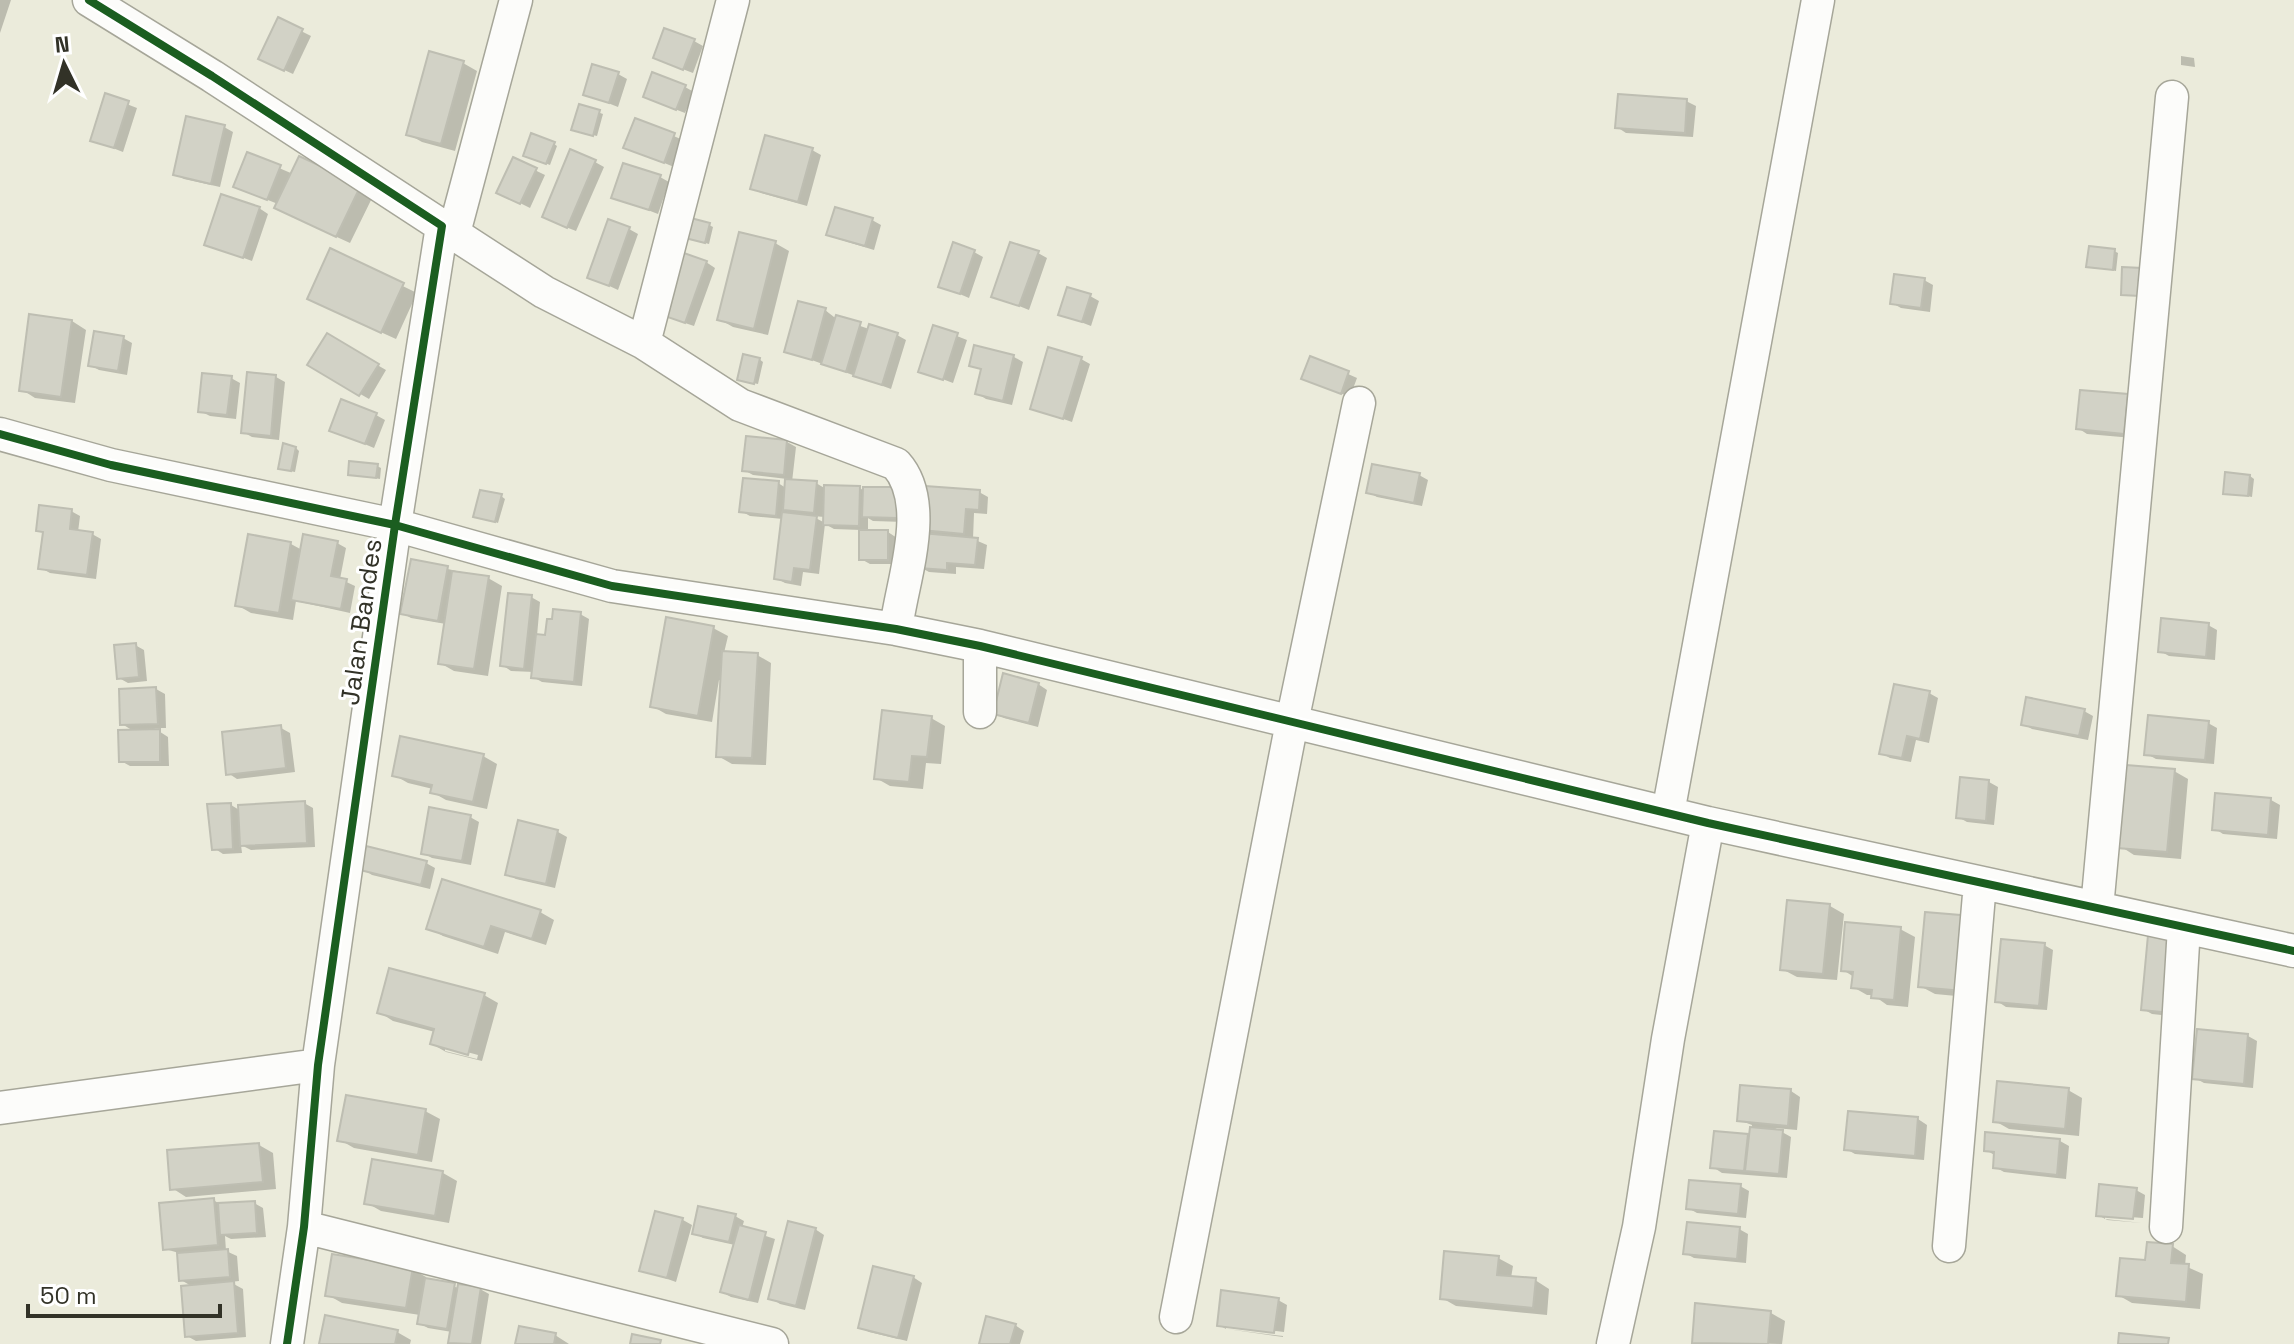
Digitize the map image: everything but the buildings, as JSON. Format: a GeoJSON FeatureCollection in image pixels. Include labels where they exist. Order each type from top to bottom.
{"type":"FeatureCollection","features":[{"type":"Feature","properties":{"kind":"street","name":"Jalan Bandes"},"geometry":{"type":"LineString","coordinates":[[287,1344],[304,1227],[318,1065],[395,525],[448,230],[516,0]]}},
{"type":"Feature","properties":{"kind":"street"},"geometry":{"type":"LineString","coordinates":[[644,343],[733,0]]}},
{"type":"Feature","properties":{"kind":"street"},"geometry":{"type":"LineString","coordinates":[[1668,813],[1818,0]]}},
{"type":"Feature","properties":{"kind":"street"},"geometry":{"type":"LineString","coordinates":[[95,1],[544,292],[644,343],[740,405],[887,460],[902,471],[912,499],[915,528],[896,629]]}},
{"type":"Feature","properties":{"kind":"street"},"geometry":{"type":"LineString","coordinates":[[2097,908],[2172,97]]}},
{"type":"Feature","properties":{"kind":"street"},"geometry":{"type":"LineString","coordinates":[[1176,1317],[1292,722],[1359,403]]}},
{"type":"Feature","properties":{"kind":"street"},"geometry":{"type":"LineString","coordinates":[[0,434],[111,465],[395,525],[612,586],[896,629],[980,646],[1708,823],[2294,951]]}},
{"type":"Feature","properties":{"kind":"street"},"geometry":{"type":"LineString","coordinates":[[980,646],[980,712]]}},
{"type":"Feature","properties":{"kind":"street"},"geometry":{"type":"LineString","coordinates":[[1613,1344],[1639,1227],[1668,1039],[1708,823]]}},
{"type":"Feature","properties":{"kind":"street"},"geometry":{"type":"LineString","coordinates":[[1949,1246],[1980,883]]}},
{"type":"Feature","properties":{"kind":"street"},"geometry":{"type":"LineString","coordinates":[[2166,1227],[2184,927]]}},
{"type":"Feature","properties":{"kind":"street"},"geometry":{"type":"LineString","coordinates":[[0,1108],[318,1065]]}},
{"type":"Feature","properties":{"kind":"street"},"geometry":{"type":"LineString","coordinates":[[304,1227],[772,1344]]}},
{"type":"Feature","properties":{"kind":"cycle path"},"geometry":{"type":"LineString","coordinates":[[89,0],[442,226],[395,525],[318,1065],[304,1227],[287,1344]]}},
{"type":"Feature","properties":{"kind":"cycle path"},"geometry":{"type":"LineString","coordinates":[[0,434],[111,465],[395,525],[612,586],[896,629],[980,646],[1708,823],[2294,951]]}}]}
